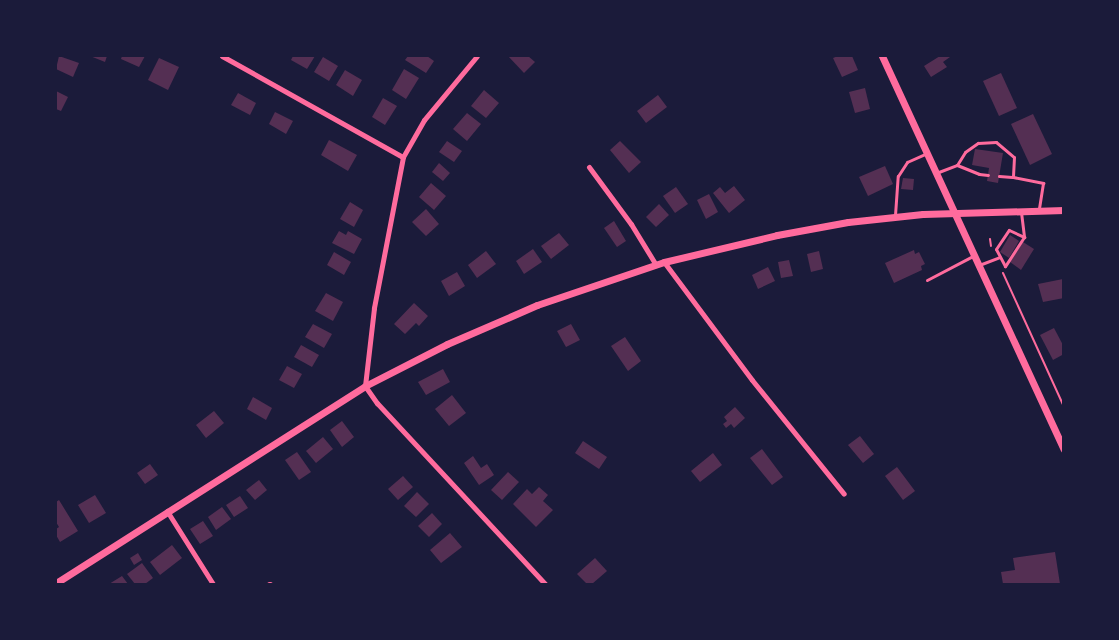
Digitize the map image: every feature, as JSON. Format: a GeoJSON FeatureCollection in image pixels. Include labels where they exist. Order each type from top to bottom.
{"type":"FeatureCollection","features":[{"type":"Feature","properties":{"kind":"street"},"geometry":{"type":"LineString","coordinates":[[222,56],[403,157]]}},
{"type":"Feature","properties":{"kind":"street"},"geometry":{"type":"LineString","coordinates":[[477,56],[424,120],[403,157],[377,286],[365,386],[377,403],[545,585]]}},
{"type":"Feature","properties":{"kind":"street"},"geometry":{"type":"LineString","coordinates":[[882,56],[952,212],[1061,437],[1064,449]]}},
{"type":"Feature","properties":{"kind":"street"},"geometry":{"type":"LineString","coordinates":[[589,167],[631,224],[656,265]]}},
{"type":"Feature","properties":{"kind":"street"},"geometry":{"type":"LineString","coordinates":[[56,583],[365,386],[475,331],[537,305],[664,262],[777,235],[895,217],[952,212],[1064,210]]}},
{"type":"Feature","properties":{"kind":"street"},"geometry":{"type":"LineString","coordinates":[[664,262],[752,380],[844,494]]}},
{"type":"Feature","properties":{"kind":"street"},"geometry":{"type":"LineString","coordinates":[[167,511],[213,585]]}},
{"type":"Feature","properties":{"kind":"lane"},"geometry":{"type":"LineString","coordinates":[[957,165],[965,152],[978,143],[996,142],[1014,157],[1012,177]]}},
{"type":"Feature","properties":{"kind":"lane"},"geometry":{"type":"LineString","coordinates":[[895,217],[898,176],[907,162],[926,154]]}},
{"type":"Feature","properties":{"kind":"lane"},"geometry":{"type":"LineString","coordinates":[[934,173],[957,165],[988,175]]}},
{"type":"Feature","properties":{"kind":"lane"},"geometry":{"type":"LineString","coordinates":[[999,176],[1043,183],[1039,209]]}},
{"type":"Feature","properties":{"kind":"lane"},"geometry":{"type":"LineString","coordinates":[[1021,210],[1024,237],[1005,266],[998,257],[996,249],[1009,230],[1024,237]]}},
{"type":"Feature","properties":{"kind":"lane"},"geometry":{"type":"LineString","coordinates":[[927,280],[973,256]]}},
{"type":"Feature","properties":{"kind":"lane"},"geometry":{"type":"LineString","coordinates":[[977,265],[998,257]]}},
{"type":"Feature","properties":{"kind":"path"},"geometry":{"type":"LineString","coordinates":[[990,239],[1064,407]]}},
{"type":"Feature","properties":{"kind":"building"},"geometry":{"type":"Polygon","coordinates":[[[59,56],[79,63],[73,77],[56,69],[59,56]]]}},
{"type":"Feature","properties":{"kind":"building"},"geometry":{"type":"Polygon","coordinates":[[[90,56],[107,56],[105,62],[90,56]]]}},
{"type":"Feature","properties":{"kind":"building"},"geometry":{"type":"Polygon","coordinates":[[[122,56],[145,56],[139,67],[121,59],[122,56]]]}},
{"type":"Feature","properties":{"kind":"building"},"geometry":{"type":"Polygon","coordinates":[[[293,56],[315,56],[307,69],[291,60],[293,56]]]}},
{"type":"Feature","properties":{"kind":"building"},"geometry":{"type":"Polygon","coordinates":[[[408,56],[427,56],[434,61],[426,73],[405,60],[408,56]]]}},
{"type":"Feature","properties":{"kind":"building"},"geometry":{"type":"Polygon","coordinates":[[[508,56],[528,56],[535,62],[524,73],[508,56]]]}},
{"type":"Feature","properties":{"kind":"building"},"geometry":{"type":"Polygon","coordinates":[[[852,56],[858,70],[842,77],[833,58],[852,56]]]}},
{"type":"Feature","properties":{"kind":"building"},"geometry":{"type":"Polygon","coordinates":[[[940,56],[950,57],[943,62],[947,67],[931,77],[924,66],[940,56]]]}},
{"type":"Feature","properties":{"kind":"building"},"geometry":{"type":"Polygon","coordinates":[[[323,57],[338,66],[329,81],[314,72],[323,57]]]}},
{"type":"Feature","properties":{"kind":"building"},"geometry":{"type":"Polygon","coordinates":[[[159,58],[179,67],[168,90],[148,80],[159,58]]]}},
{"type":"Feature","properties":{"kind":"building"},"geometry":{"type":"Polygon","coordinates":[[[404,69],[419,78],[406,99],[392,90],[404,69]]]}},
{"type":"Feature","properties":{"kind":"building"},"geometry":{"type":"Polygon","coordinates":[[[345,70],[362,80],[353,96],[336,85],[345,70]]]}},
{"type":"Feature","properties":{"kind":"building"},"geometry":{"type":"Polygon","coordinates":[[[1001,73],[1017,108],[999,116],[983,81],[1001,73]]]}},
{"type":"Feature","properties":{"kind":"building"},"geometry":{"type":"Polygon","coordinates":[[[865,88],[870,109],[855,113],[849,92],[865,88]]]}},
{"type":"Feature","properties":{"kind":"building"},"geometry":{"type":"Polygon","coordinates":[[[484,90],[499,103],[486,118],[471,106],[484,90]]]}},
{"type":"Feature","properties":{"kind":"building"},"geometry":{"type":"Polygon","coordinates":[[[56,91],[68,97],[61,111],[56,109],[56,91]]]}},
{"type":"Feature","properties":{"kind":"building"},"geometry":{"type":"Polygon","coordinates":[[[238,93],[256,103],[250,115],[231,105],[238,93]]]}},
{"type":"Feature","properties":{"kind":"building"},"geometry":{"type":"Polygon","coordinates":[[[658,95],[667,107],[646,123],[637,111],[658,95]]]}},
{"type":"Feature","properties":{"kind":"building"},"geometry":{"type":"Polygon","coordinates":[[[383,98],[397,106],[385,125],[372,117],[383,98]]]}},
{"type":"Feature","properties":{"kind":"building"},"geometry":{"type":"Polygon","coordinates":[[[275,112],[293,121],[286,134],[269,124],[275,112]]]}},
{"type":"Feature","properties":{"kind":"building"},"geometry":{"type":"Polygon","coordinates":[[[467,113],[481,124],[467,141],[453,129],[467,113]]]}},
{"type":"Feature","properties":{"kind":"building"},"geometry":{"type":"Polygon","coordinates":[[[1033,114],[1052,154],[1030,165],[1011,124],[1033,114]]]}},
{"type":"Feature","properties":{"kind":"building"},"geometry":{"type":"Polygon","coordinates":[[[329,140],[357,155],[348,171],[321,155],[329,140]]]}},
{"type":"Feature","properties":{"kind":"building"},"geometry":{"type":"Polygon","coordinates":[[[447,141],[462,151],[454,162],[439,152],[447,141]]]}},
{"type":"Feature","properties":{"kind":"building"},"geometry":{"type":"Polygon","coordinates":[[[620,141],[641,162],[629,173],[610,150],[620,141]]]}},
{"type":"Feature","properties":{"kind":"building"},"geometry":{"type":"Polygon","coordinates":[[[975,149],[1003,153],[998,183],[987,181],[989,168],[972,165],[975,149]]]}},
{"type":"Feature","properties":{"kind":"building"},"geometry":{"type":"Polygon","coordinates":[[[439,163],[450,173],[443,181],[432,172],[439,163]]]}},
{"type":"Feature","properties":{"kind":"building"},"geometry":{"type":"Polygon","coordinates":[[[885,166],[893,184],[868,196],[859,177],[885,166]]]}},
{"type":"Feature","properties":{"kind":"building"},"geometry":{"type":"Polygon","coordinates":[[[903,178],[914,179],[913,190],[901,189],[903,178]]]}},
{"type":"Feature","properties":{"kind":"building"},"geometry":{"type":"Polygon","coordinates":[[[431,183],[446,196],[434,210],[419,197],[431,183]]]}},
{"type":"Feature","properties":{"kind":"building"},"geometry":{"type":"Polygon","coordinates":[[[734,186],[745,200],[729,213],[713,193],[720,187],[725,193],[734,186]]]}},
{"type":"Feature","properties":{"kind":"building"},"geometry":{"type":"Polygon","coordinates":[[[676,187],[688,204],[675,213],[663,196],[676,187]]]}},
{"type":"Feature","properties":{"kind":"building"},"geometry":{"type":"Polygon","coordinates":[[[709,194],[718,212],[706,219],[697,200],[709,194]]]}},
{"type":"Feature","properties":{"kind":"building"},"geometry":{"type":"Polygon","coordinates":[[[350,202],[363,210],[354,227],[340,219],[350,202]]]}},
{"type":"Feature","properties":{"kind":"building"},"geometry":{"type":"Polygon","coordinates":[[[659,204],[669,215],[656,227],[646,217],[659,204]]]}},
{"type":"Feature","properties":{"kind":"building"},"geometry":{"type":"Polygon","coordinates":[[[426,209],[439,224],[426,236],[412,222],[426,209]]]}},
{"type":"Feature","properties":{"kind":"building"},"geometry":{"type":"Polygon","coordinates":[[[614,221],[626,241],[617,247],[604,228],[614,221]]]}},
{"type":"Feature","properties":{"kind":"building"},"geometry":{"type":"Polygon","coordinates":[[[339,231],[346,235],[348,231],[362,239],[354,254],[332,243],[339,231]]]}},
{"type":"Feature","properties":{"kind":"building"},"geometry":{"type":"Polygon","coordinates":[[[559,233],[569,245],[551,259],[541,246],[559,233]]]}},
{"type":"Feature","properties":{"kind":"building"},"geometry":{"type":"Polygon","coordinates":[[[1010,235],[1019,241],[1009,258],[1000,252],[1010,235]]]}},
{"type":"Feature","properties":{"kind":"building"},"geometry":{"type":"Polygon","coordinates":[[[1023,242],[1034,249],[1021,270],[1010,262],[1023,242]]]}},
{"type":"Feature","properties":{"kind":"building"},"geometry":{"type":"Polygon","coordinates":[[[533,249],[542,262],[524,274],[516,261],[533,249]]]}},
{"type":"Feature","properties":{"kind":"building"},"geometry":{"type":"Polygon","coordinates":[[[914,250],[915,254],[919,252],[925,264],[921,266],[922,270],[894,283],[885,263],[914,250]]]}},
{"type":"Feature","properties":{"kind":"building"},"geometry":{"type":"Polygon","coordinates":[[[486,251],[496,264],[477,278],[468,265],[486,251]]]}},
{"type":"Feature","properties":{"kind":"building"},"geometry":{"type":"Polygon","coordinates":[[[819,251],[823,269],[811,272],[807,254],[819,251]]]}},
{"type":"Feature","properties":{"kind":"building"},"geometry":{"type":"Polygon","coordinates":[[[334,252],[351,262],[344,275],[327,265],[334,252]]]}},
{"type":"Feature","properties":{"kind":"building"},"geometry":{"type":"Polygon","coordinates":[[[789,260],[793,276],[781,278],[778,262],[789,260]]]}},
{"type":"Feature","properties":{"kind":"building"},"geometry":{"type":"Polygon","coordinates":[[[768,267],[775,281],[758,289],[752,275],[768,267]]]}},
{"type":"Feature","properties":{"kind":"building"},"geometry":{"type":"Polygon","coordinates":[[[457,272],[465,286],[449,296],[441,281],[457,272]]]}},
{"type":"Feature","properties":{"kind":"building"},"geometry":{"type":"Polygon","coordinates":[[[1063,279],[1064,298],[1043,302],[1038,284],[1063,279]]]}},
{"type":"Feature","properties":{"kind":"building"},"geometry":{"type":"Polygon","coordinates":[[[326,293],[343,302],[333,321],[315,311],[326,293]]]}},
{"type":"Feature","properties":{"kind":"building"},"geometry":{"type":"Polygon","coordinates":[[[414,303],[428,316],[419,326],[416,323],[405,334],[394,324],[414,303]]]}},
{"type":"Feature","properties":{"kind":"building"},"geometry":{"type":"Polygon","coordinates":[[[313,324],[332,334],[324,348],[305,337],[313,324]]]}},
{"type":"Feature","properties":{"kind":"building"},"geometry":{"type":"Polygon","coordinates":[[[571,324],[580,340],[566,347],[557,331],[571,324]]]}},
{"type":"Feature","properties":{"kind":"building"},"geometry":{"type":"Polygon","coordinates":[[[1054,328],[1064,347],[1064,354],[1053,360],[1040,335],[1054,328]]]}},
{"type":"Feature","properties":{"kind":"building"},"geometry":{"type":"Polygon","coordinates":[[[625,337],[641,361],[628,371],[611,346],[625,337]]]}},
{"type":"Feature","properties":{"kind":"building"},"geometry":{"type":"Polygon","coordinates":[[[301,345],[319,355],[312,367],[294,357],[301,345]]]}},
{"type":"Feature","properties":{"kind":"building"},"geometry":{"type":"Polygon","coordinates":[[[287,366],[302,374],[294,388],[279,380],[287,366]]]}},
{"type":"Feature","properties":{"kind":"building"},"geometry":{"type":"Polygon","coordinates":[[[443,369],[450,382],[426,395],[418,382],[443,369]]]}},
{"type":"Feature","properties":{"kind":"building"},"geometry":{"type":"Polygon","coordinates":[[[452,395],[466,413],[449,426],[435,409],[452,395]]]}},
{"type":"Feature","properties":{"kind":"building"},"geometry":{"type":"Polygon","coordinates":[[[253,397],[272,408],[266,420],[247,409],[253,397]]]}},
{"type":"Feature","properties":{"kind":"building"},"geometry":{"type":"Polygon","coordinates":[[[735,407],[745,418],[734,428],[731,424],[726,428],[723,424],[727,421],[724,417],[735,407]]]}},
{"type":"Feature","properties":{"kind":"building"},"geometry":{"type":"Polygon","coordinates":[[[214,411],[224,423],[206,438],[196,425],[214,411]]]}},
{"type":"Feature","properties":{"kind":"building"},"geometry":{"type":"Polygon","coordinates":[[[342,421],[354,437],[342,447],[330,430],[342,421]]]}},
{"type":"Feature","properties":{"kind":"building"},"geometry":{"type":"Polygon","coordinates":[[[860,436],[874,454],[863,463],[848,445],[860,436]]]}},
{"type":"Feature","properties":{"kind":"building"},"geometry":{"type":"Polygon","coordinates":[[[323,437],[333,449],[316,463],[306,451],[323,437]]]}},
{"type":"Feature","properties":{"kind":"building"},"geometry":{"type":"Polygon","coordinates":[[[583,441],[607,457],[599,469],[575,453],[583,441]]]}},
{"type":"Feature","properties":{"kind":"building"},"geometry":{"type":"Polygon","coordinates":[[[762,449],[783,477],[772,485],[750,458],[762,449]]]}},
{"type":"Feature","properties":{"kind":"building"},"geometry":{"type":"Polygon","coordinates":[[[297,452],[311,472],[299,480],[285,460],[297,452]]]}},
{"type":"Feature","properties":{"kind":"building"},"geometry":{"type":"Polygon","coordinates":[[[713,453],[722,465],[700,482],[691,471],[713,453]]]}},
{"type":"Feature","properties":{"kind":"building"},"geometry":{"type":"Polygon","coordinates":[[[473,456],[481,468],[487,464],[494,475],[479,485],[464,463],[473,456]]]}},
{"type":"Feature","properties":{"kind":"building"},"geometry":{"type":"Polygon","coordinates":[[[150,464],[158,475],[145,484],[137,473],[150,464]]]}},
{"type":"Feature","properties":{"kind":"building"},"geometry":{"type":"Polygon","coordinates":[[[897,467],[915,491],[903,500],[885,476],[897,467]]]}},
{"type":"Feature","properties":{"kind":"building"},"geometry":{"type":"Polygon","coordinates":[[[508,472],[519,482],[502,500],[491,490],[508,472]]]}},
{"type":"Feature","properties":{"kind":"building"},"geometry":{"type":"Polygon","coordinates":[[[403,476],[413,487],[398,500],[388,489],[403,476]]]}},
{"type":"Feature","properties":{"kind":"building"},"geometry":{"type":"Polygon","coordinates":[[[259,480],[267,490],[255,500],[246,490],[259,480]]]}},
{"type":"Feature","properties":{"kind":"building"},"geometry":{"type":"Polygon","coordinates":[[[539,487],[548,495],[543,501],[553,510],[536,527],[513,504],[527,489],[532,494],[539,487]]]}},
{"type":"Feature","properties":{"kind":"building"},"geometry":{"type":"Polygon","coordinates":[[[417,492],[429,504],[416,517],[404,506],[417,492]]]}},
{"type":"Feature","properties":{"kind":"building"},"geometry":{"type":"Polygon","coordinates":[[[95,495],[106,513],[89,523],[78,505],[95,495]]]}},
{"type":"Feature","properties":{"kind":"building"},"geometry":{"type":"Polygon","coordinates":[[[240,496],[248,508],[234,517],[226,505],[240,496]]]}},
{"type":"Feature","properties":{"kind":"building"},"geometry":{"type":"Polygon","coordinates":[[[59,500],[78,531],[60,542],[56,535],[56,529],[59,527],[56,522],[56,502],[59,500]]]}},
{"type":"Feature","properties":{"kind":"building"},"geometry":{"type":"Polygon","coordinates":[[[222,507],[231,519],[216,530],[208,517],[222,507]]]}},
{"type":"Feature","properties":{"kind":"building"},"geometry":{"type":"Polygon","coordinates":[[[432,513],[442,524],[429,537],[418,526],[432,513]]]}},
{"type":"Feature","properties":{"kind":"building"},"geometry":{"type":"Polygon","coordinates":[[[203,521],[213,536],[200,544],[190,529],[203,521]]]}},
{"type":"Feature","properties":{"kind":"building"},"geometry":{"type":"Polygon","coordinates":[[[450,533],[462,547],[441,563],[430,550],[450,533]]]}},
{"type":"Feature","properties":{"kind":"building"},"geometry":{"type":"Polygon","coordinates":[[[172,545],[182,558],[160,575],[150,562],[172,545]]]}},
{"type":"Feature","properties":{"kind":"building"},"geometry":{"type":"Polygon","coordinates":[[[1055,552],[1060,584],[1003,584],[1001,572],[1015,570],[1013,558],[1055,552]]]}},
{"type":"Feature","properties":{"kind":"building"},"geometry":{"type":"Polygon","coordinates":[[[138,553],[142,560],[134,565],[130,558],[138,553]]]}},
{"type":"Feature","properties":{"kind":"building"},"geometry":{"type":"Polygon","coordinates":[[[595,558],[607,571],[592,584],[587,584],[577,574],[595,558]]]}},
{"type":"Feature","properties":{"kind":"building"},"geometry":{"type":"Polygon","coordinates":[[[142,563],[153,578],[145,584],[135,584],[127,574],[142,563]]]}},
{"type":"Feature","properties":{"kind":"building"},"geometry":{"type":"Polygon","coordinates":[[[122,576],[128,584],[109,584],[122,576]]]}}]}
